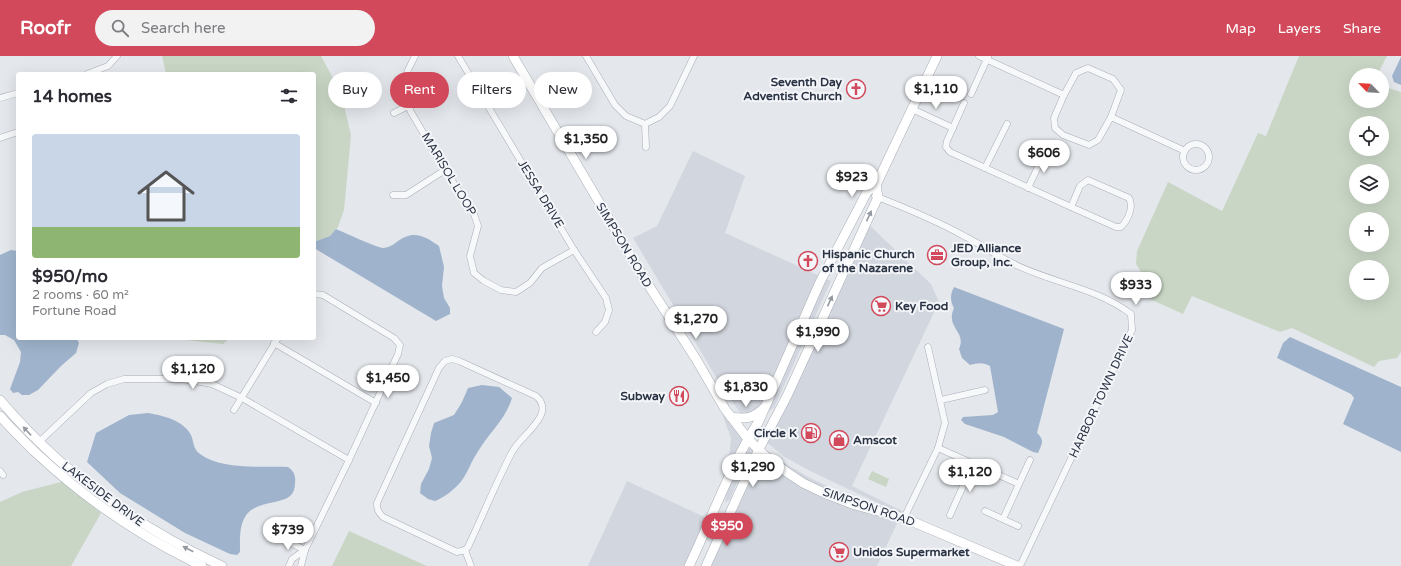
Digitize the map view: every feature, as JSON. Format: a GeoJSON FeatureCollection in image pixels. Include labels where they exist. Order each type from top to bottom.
{"type":"FeatureCollection","features":[{"type":"Feature","properties":{"kind":"street"},"geometry":{"type":"LineString","coordinates":[[92,72],[108,66],[116,56]]}},
{"type":"Feature","properties":{"kind":"street","name":"MARISOL LOOP"},"geometry":{"type":"LineString","coordinates":[[407,72],[415,56]]}},
{"type":"Feature","properties":{"kind":"street","name":"JESSA DRIVE"},"geometry":{"type":"LineString","coordinates":[[458,56],[574,250],[606,298],[608,310],[605,322],[596,332]]}},
{"type":"Feature","properties":{"kind":"street","name":"SIMPSON ROAD"},"geometry":{"type":"LineString","coordinates":[[512,56],[642,275],[696,359],[725,409],[748,439],[788,474],[824,493],[855,504],[904,518],[1017,566]]}},
{"type":"Feature","properties":{"kind":"street"},"geometry":{"type":"LineString","coordinates":[[586,56],[615,106],[626,116],[645,124],[659,117],[670,106],[694,56]]}},
{"type":"Feature","properties":{"kind":"street"},"geometry":{"type":"LineString","coordinates":[[689,566],[733,469],[759,421],[820,282],[867,192],[876,186],[937,56]]}},
{"type":"Feature","properties":{"kind":"street"},"geometry":{"type":"LineString","coordinates":[[979,56],[988,58],[1064,94]]}},
{"type":"Feature","properties":{"kind":"street"},"geometry":{"type":"LineString","coordinates":[[971,94],[988,58]]}},
{"type":"Feature","properties":{"kind":"street"},"geometry":{"type":"LineString","coordinates":[[1088,68],[1113,79],[1121,90],[1111,117],[1098,140],[1089,145],[1063,135],[1055,128],[1054,118],[1064,94],[1076,73],[1088,68]]}},
{"type":"Feature","properties":{"kind":"street"},"geometry":{"type":"LineString","coordinates":[[0,98],[16,94]]}},
{"type":"Feature","properties":{"kind":"street"},"geometry":{"type":"LineString","coordinates":[[964,104],[947,141],[946,147],[950,152],[1028,188],[1116,227],[1121,227],[1124,224],[1131,208],[1131,202],[1129,198],[1088,180],[1080,186],[1071,207]]}},
{"type":"Feature","properties":{"kind":"street"},"geometry":{"type":"LineString","coordinates":[[394,113],[404,108]]}},
{"type":"Feature","properties":{"kind":"street","name":"MARISOL LOOP"},"geometry":{"type":"LineString","coordinates":[[409,108],[445,170],[474,214],[478,226],[470,256],[474,273],[484,281],[501,290],[516,292],[530,283],[542,268],[574,250]]}},
{"type":"Feature","properties":{"kind":"street"},"geometry":{"type":"LineString","coordinates":[[912,109],[953,128]]}},
{"type":"Feature","properties":{"kind":"street"},"geometry":{"type":"LineString","coordinates":[[1111,117],[1185,151]]}},
{"type":"Feature","properties":{"kind":"street"},"geometry":{"type":"LineString","coordinates":[[645,124],[646,147]]}},
{"type":"Feature","properties":{"kind":"street"},"geometry":{"type":"LineString","coordinates":[[985,168],[1006,124]]}},
{"type":"Feature","properties":{"kind":"street"},"geometry":{"type":"LineString","coordinates":[[0,138],[16,133]]}},
{"type":"Feature","properties":{"kind":"street"},"geometry":{"type":"LineString","coordinates":[[1199,144],[1203,146],[1208,153],[1208,161],[1206,165],[1199,169],[1191,168],[1185,163],[1185,151],[1191,145],[1199,144]]}},
{"type":"Feature","properties":{"kind":"street"},"geometry":{"type":"LineString","coordinates":[[1028,188],[1044,152]]}},
{"type":"Feature","properties":{"kind":"street"},"geometry":{"type":"LineString","coordinates":[[393,194],[406,195],[445,170]]}},
{"type":"Feature","properties":{"kind":"street"},"geometry":{"type":"LineString","coordinates":[[706,566],[758,449],[787,396],[878,197],[876,186]]}},
{"type":"Feature","properties":{"kind":"street","name":"HARBOR TOWN DRIVE"},"geometry":{"type":"LineString","coordinates":[[867,192],[930,218],[1014,264],[1096,295],[1121,306],[1131,314],[1132,330],[1020,566]]}},
{"type":"Feature","properties":{"kind":"street"},"geometry":{"type":"LineString","coordinates":[[301,566],[304,550],[349,460],[398,354],[400,345],[394,338],[323,295],[316,294]]}},
{"type":"Feature","properties":{"kind":"street"},"geometry":{"type":"LineString","coordinates":[[234,410],[276,340],[376,402]]}},
{"type":"Feature","properties":{"kind":"street"},"geometry":{"type":"LineString","coordinates":[[904,518],[938,448],[945,423],[928,347]]}},
{"type":"Feature","properties":{"kind":"street"},"geometry":{"type":"LineString","coordinates":[[452,359],[536,396],[542,406],[541,415],[533,428],[513,450],[468,547],[464,550],[458,552],[383,517],[378,511],[377,507],[439,368],[445,361],[452,359]]}},
{"type":"Feature","properties":{"kind":"street"},"geometry":{"type":"LineString","coordinates":[[38,443],[91,393],[107,384],[124,379],[182,378],[212,384],[242,398],[349,460]]}},
{"type":"Feature","properties":{"kind":"street"},"geometry":{"type":"LineString","coordinates":[[940,400],[985,390]]}},
{"type":"Feature","properties":{"kind":"street","name":"LAKESIDE DRIVE"},"geometry":{"type":"LineString","coordinates":[[0,400],[38,443],[79,479],[149,529],[222,566]]}},
{"type":"Feature","properties":{"kind":"street"},"geometry":{"type":"LineString","coordinates":[[731,417],[750,418],[757,415],[765,407]]}},
{"type":"Feature","properties":{"kind":"street"},"geometry":{"type":"LineString","coordinates":[[1,419],[10,413]]}},
{"type":"Feature","properties":{"kind":"street","name":"LAKESIDE DRIVE"},"geometry":{"type":"LineString","coordinates":[[1,419],[73,486],[145,536],[202,566]]}},
{"type":"Feature","properties":{"kind":"street"},"geometry":{"type":"LineString","coordinates":[[938,448],[1019,484]]}},
{"type":"Feature","properties":{"kind":"street"},"geometry":{"type":"LineString","coordinates":[[1002,519],[1030,460]]}},
{"type":"Feature","properties":{"kind":"street"},"geometry":{"type":"LineString","coordinates":[[950,515],[974,464]]}},
{"type":"Feature","properties":{"kind":"street"},"geometry":{"type":"LineString","coordinates":[[986,511],[1018,526]]}},
{"type":"Feature","properties":{"kind":"street"},"geometry":{"type":"LineString","coordinates":[[287,541],[304,550]]}},
{"type":"Feature","properties":{"kind":"street"},"geometry":{"type":"LineString","coordinates":[[289,566],[292,559],[304,550]]}},
{"type":"Feature","properties":{"kind":"street"},"geometry":{"type":"LineString","coordinates":[[464,550],[471,566]]}},
{"type":"Feature","properties":{"kind":"shaded area"},"geometry":{"type":"Polygon","coordinates":[[[693,151],[745,176],[725,233],[831,281],[774,408],[763,414],[741,414],[722,387],[633,238],[657,226],[693,151]]]}},
{"type":"Feature","properties":{"kind":"shaded area"},"geometry":{"type":"Polygon","coordinates":[[[866,222],[931,284],[939,302],[852,486],[902,511],[901,514],[810,471],[785,457],[765,441],[866,222]]]}},
{"type":"Feature","properties":{"kind":"shaded area"},"geometry":{"type":"Polygon","coordinates":[[[707,372],[728,406],[757,442],[730,499],[725,503],[731,438],[707,372]]]}},
{"type":"Feature","properties":{"kind":"shaded area"},"geometry":{"type":"Polygon","coordinates":[[[774,460],[781,461],[810,478],[899,519],[877,566],[705,566],[749,473],[762,464],[774,460]]]}},
{"type":"Feature","properties":{"kind":"shaded area"},"geometry":{"type":"Polygon","coordinates":[[[627,481],[711,520],[690,566],[588,566],[627,481]]]}},
{"type":"Feature","properties":{"kind":"green space"},"geometry":{"type":"Polygon","coordinates":[[[162,56],[321,56],[330,72],[328,72],[328,108],[345,108],[351,135],[344,210],[338,227],[330,236],[316,241],[316,72],[166,72],[162,56]]]}},
{"type":"Feature","properties":{"kind":"green space"},"geometry":{"type":"Polygon","coordinates":[[[1299,56],[1387,56],[1381,68],[1349,68],[1349,108],[1389,108],[1389,88],[1401,92],[1401,352],[1397,358],[1379,361],[1374,367],[1292,328],[1280,332],[1192,296],[1183,314],[1141,295],[1146,280],[1136,264],[1137,251],[1168,182],[1222,211],[1258,133],[1266,136],[1299,56]]]}},
{"type":"Feature","properties":{"kind":"green space"},"geometry":{"type":"Polygon","coordinates":[[[186,340],[228,340],[223,344],[186,340]]]}},
{"type":"Feature","properties":{"kind":"green space"},"geometry":{"type":"Polygon","coordinates":[[[872,471],[889,479],[886,487],[868,479],[872,471]]]}},
{"type":"Feature","properties":{"kind":"green space"},"geometry":{"type":"Polygon","coordinates":[[[61,482],[101,513],[71,566],[0,566],[0,502],[22,492],[61,482]]]}},
{"type":"Feature","properties":{"kind":"green space"},"geometry":{"type":"Polygon","coordinates":[[[349,531],[427,566],[332,566],[349,531]]]}},
{"type":"Feature","properties":{"kind":"water"},"geometry":{"type":"Polygon","coordinates":[[[1401,57],[1401,85],[1394,82],[1392,76],[1401,57]]]}},
{"type":"Feature","properties":{"kind":"water"},"geometry":{"type":"Polygon","coordinates":[[[336,229],[383,248],[392,245],[410,235],[419,235],[427,238],[439,246],[444,267],[442,286],[444,298],[450,308],[450,314],[436,321],[316,249],[316,241],[330,236],[336,229]]]}},
{"type":"Feature","properties":{"kind":"water"},"geometry":{"type":"Polygon","coordinates":[[[11,250],[16,251],[16,340],[77,340],[79,343],[76,353],[38,390],[29,395],[22,395],[18,392],[13,393],[10,389],[20,362],[21,352],[14,340],[5,335],[0,335],[0,255],[11,250]]]}},
{"type":"Feature","properties":{"kind":"water"},"geometry":{"type":"Polygon","coordinates":[[[954,287],[1064,329],[1037,433],[1042,440],[1038,453],[1033,452],[1004,437],[965,424],[961,420],[963,417],[993,415],[998,412],[990,366],[980,363],[970,365],[962,358],[959,349],[961,343],[959,333],[952,320],[954,308],[951,298],[954,287]]]}},
{"type":"Feature","properties":{"kind":"water"},"geometry":{"type":"Polygon","coordinates":[[[1290,337],[1401,387],[1401,452],[1343,424],[1354,398],[1351,394],[1277,358],[1283,343],[1290,337]]]}},
{"type":"Feature","properties":{"kind":"water"},"geometry":{"type":"Polygon","coordinates":[[[482,385],[499,387],[512,398],[506,413],[486,439],[472,461],[466,474],[453,490],[435,501],[428,499],[420,493],[421,484],[429,469],[432,458],[429,446],[434,423],[454,415],[468,388],[482,385]]]}},
{"type":"Feature","properties":{"kind":"water"},"geometry":{"type":"Polygon","coordinates":[[[148,413],[167,417],[178,422],[188,430],[196,450],[200,454],[219,463],[255,467],[288,467],[292,470],[295,478],[295,486],[290,496],[286,499],[257,507],[244,518],[241,527],[240,552],[237,555],[230,554],[185,533],[120,493],[87,462],[96,433],[129,415],[148,413]]]}},
{"type":"Feature","properties":{"kind":"place","name":"Seventh Day Adventist Church"},"geometry":{"type":"Point","coordinates":[856,89]}},
{"type":"Feature","properties":{"kind":"place","name":"JED Alliance Group, Inc."},"geometry":{"type":"Point","coordinates":[937,255]}},
{"type":"Feature","properties":{"kind":"place","name":"Hispanic Church of the Nazarene"},"geometry":{"type":"Point","coordinates":[808,261]}},
{"type":"Feature","properties":{"kind":"place","name":"Key Food"},"geometry":{"type":"Point","coordinates":[881,306]}},
{"type":"Feature","properties":{"kind":"place","name":"Subway"},"geometry":{"type":"Point","coordinates":[679,396]}},
{"type":"Feature","properties":{"kind":"place","name":"Circle K"},"geometry":{"type":"Point","coordinates":[811,433]}},
{"type":"Feature","properties":{"kind":"place","name":"Amscot"},"geometry":{"type":"Point","coordinates":[839,440]}},
{"type":"Feature","properties":{"kind":"place","name":"Unidos Supermarket"},"geometry":{"type":"Point","coordinates":[839,552]}}]}
